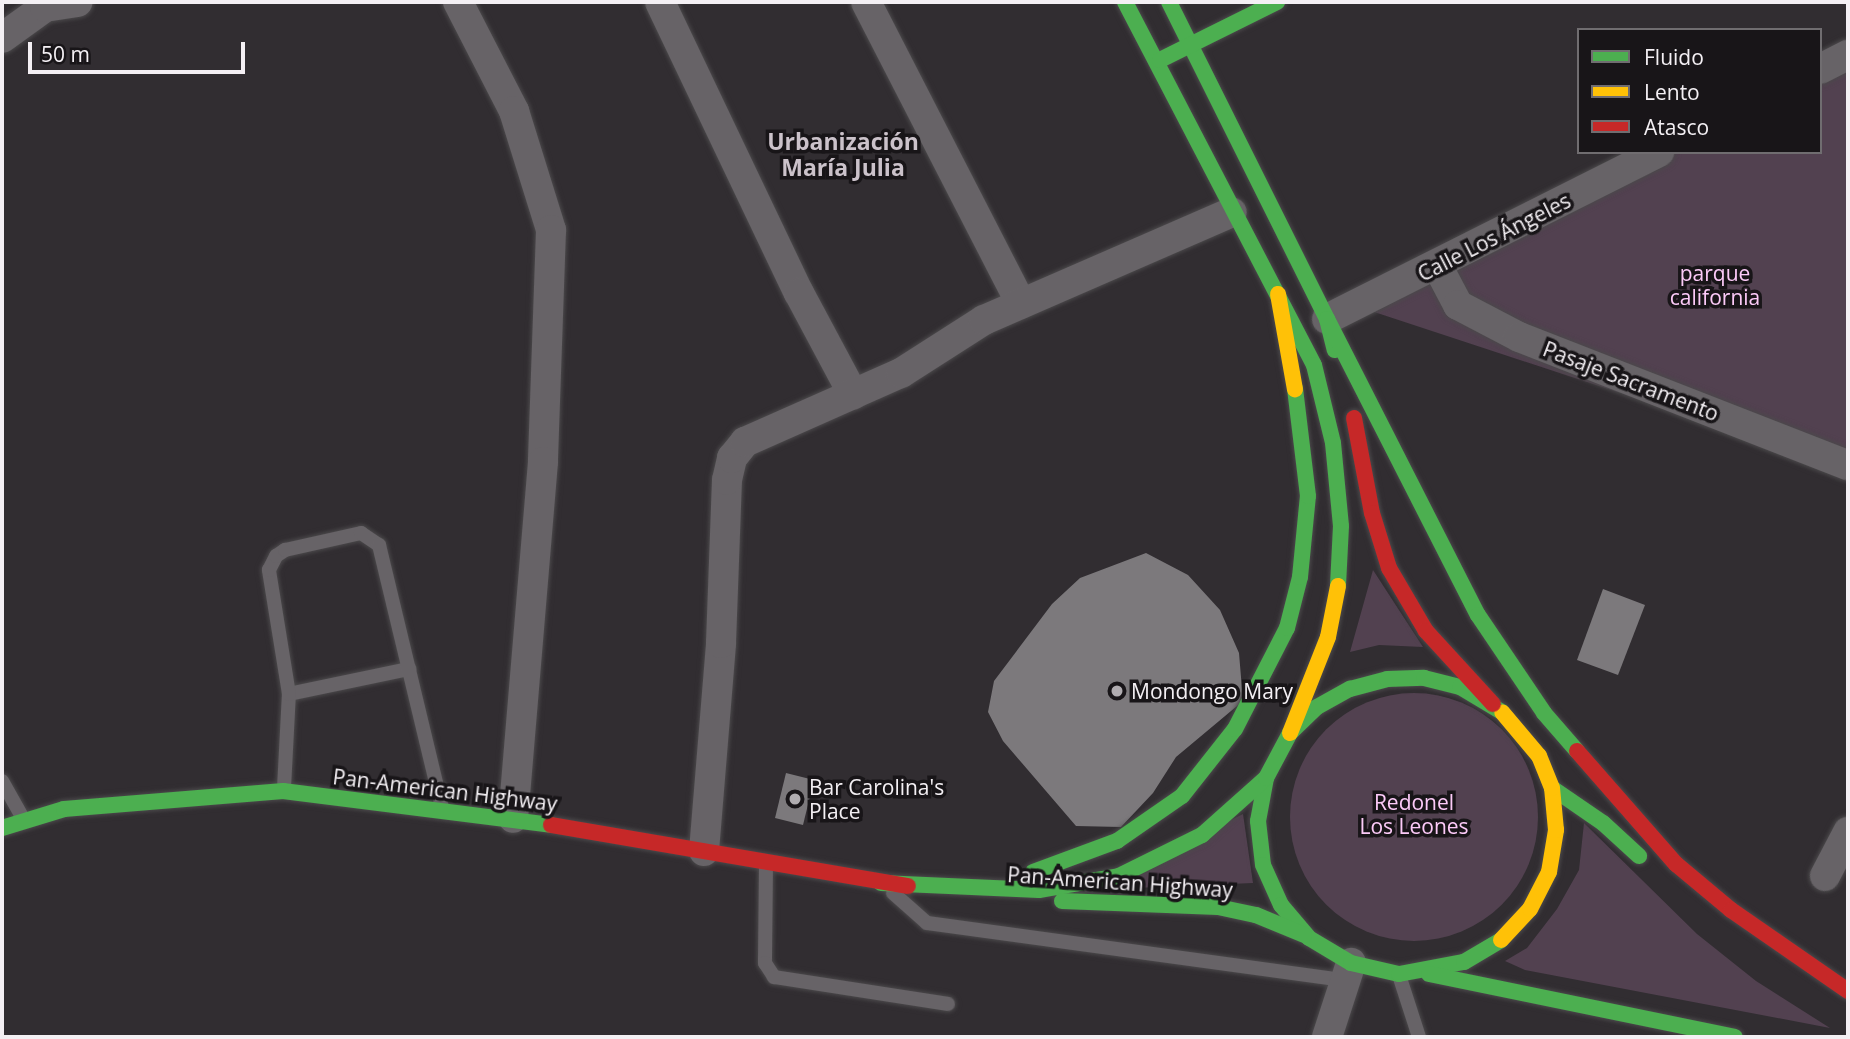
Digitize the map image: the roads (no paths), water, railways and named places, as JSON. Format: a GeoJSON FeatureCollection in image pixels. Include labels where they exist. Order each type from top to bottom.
{"type":"FeatureCollection","features":[{"type":"Feature","properties":{"kind":"main road"},"geometry":{"type":"LineString","coordinates":[[1125,2],[1232,212],[1278,295],[1316,375],[1333,443],[1341,526],[1332,624],[1290,733],[1266,778],[1258,821],[1264,865],[1281,905],[1309,938],[1347,972],[1423,973],[1464,962],[1501,940],[1530,909],[1551,858],[1556,830],[1552,788],[1539,756],[1519,727],[1493,704],[1426,631],[1389,568],[1327,319]]}},
{"type":"Feature","properties":{"kind":"main road"},"geometry":{"type":"LineString","coordinates":[[1169,2],[1478,615],[1544,713],[1676,864],[1731,909],[1848,991]]}},
{"type":"Feature","properties":{"kind":"main road"},"geometry":{"type":"LineString","coordinates":[[1155,62],[1277,2]]}},
{"type":"Feature","properties":{"kind":"main road"},"geometry":{"type":"LineString","coordinates":[[881,883],[1016,876],[1086,856],[1148,823],[1182,796],[1219,754],[1265,677],[1287,628],[1300,577],[1308,518],[1302,428],[1278,295]]}},
{"type":"Feature","properties":{"kind":"main road"},"geometry":{"type":"LineString","coordinates":[[1290,733],[1317,707],[1350,689],[1387,679],[1424,678],[1460,687],[1493,704]]}},
{"type":"Feature","properties":{"kind":"main road","name":"Pan-American Highway"},"geometry":{"type":"LineString","coordinates":[[881,883],[1039,890],[1119,876],[1202,835],[1266,778]]}},
{"type":"Feature","properties":{"kind":"main road"},"geometry":{"type":"LineString","coordinates":[[1552,788],[1603,823],[1653,869]]}},
{"type":"Feature","properties":{"kind":"main road","name":"Pan-American Highway"},"geometry":{"type":"LineString","coordinates":[[2,828],[64,809],[284,790],[513,818],[881,883],[1109,905],[1218,906],[1256,915],[1309,938]]}},
{"type":"Feature","properties":{"kind":"main road"},"geometry":{"type":"LineString","coordinates":[[1423,973],[1665,1030],[1735,1037]]}},
{"type":"Feature","properties":{"kind":"street"},"geometry":{"type":"LineString","coordinates":[[2,37],[45,5],[78,2]]}},
{"type":"Feature","properties":{"kind":"street"},"geometry":{"type":"LineString","coordinates":[[458,2],[514,111],[551,230],[544,462],[513,818]]}},
{"type":"Feature","properties":{"kind":"street"},"geometry":{"type":"LineString","coordinates":[[660,2],[799,293],[853,394]]}},
{"type":"Feature","properties":{"kind":"street"},"geometry":{"type":"LineString","coordinates":[[866,2],[1021,303]]}},
{"type":"Feature","properties":{"kind":"street"},"geometry":{"type":"LineString","coordinates":[[1822,68],[1848,55]]}},
{"type":"Feature","properties":{"kind":"street","name":"Calle Los Ángeles"},"geometry":{"type":"LineString","coordinates":[[1327,319],[1438,267],[1655,154]]}},
{"type":"Feature","properties":{"kind":"street"},"geometry":{"type":"LineString","coordinates":[[704,851],[732,457],[744,442],[901,373],[984,320],[1232,212]]}},
{"type":"Feature","properties":{"kind":"street","name":"Pasaje Sacramento"},"geometry":{"type":"LineString","coordinates":[[1438,267],[1458,305],[1519,337],[1848,465]]}},
{"type":"Feature","properties":{"kind":"street"},"geometry":{"type":"LineString","coordinates":[[2,847],[64,809]]}},
{"type":"Feature","properties":{"kind":"street"},"geometry":{"type":"LineString","coordinates":[[1825,876],[1848,832]]}},
{"type":"Feature","properties":{"kind":"street"},"geometry":{"type":"LineString","coordinates":[[1327,1037],[1347,972]]}},
{"type":"Feature","properties":{"kind":"lane"},"geometry":{"type":"LineString","coordinates":[[284,790],[289,694],[269,570],[276,556],[285,551],[361,533],[379,545],[442,809]]}},
{"type":"Feature","properties":{"kind":"lane"},"geometry":{"type":"LineString","coordinates":[[289,694],[409,669]]}},
{"type":"Feature","properties":{"kind":"lane"},"geometry":{"type":"LineString","coordinates":[[2,781],[25,821]]}},
{"type":"Feature","properties":{"kind":"lane"},"geometry":{"type":"LineString","coordinates":[[766,862],[765,963],[774,977],[948,1004]]}},
{"type":"Feature","properties":{"kind":"lane"},"geometry":{"type":"LineString","coordinates":[[881,883],[927,923],[1347,972]]}},
{"type":"Feature","properties":{"kind":"lane"},"geometry":{"type":"LineString","coordinates":[[1399,974],[1419,1037]]}},
{"type":"Feature","properties":{"kind":"place","name":"Mondongo Mary"},"geometry":{"type":"Point","coordinates":[1117,691]}},
{"type":"Feature","properties":{"kind":"place","name":"Bar Carolina's Place"},"geometry":{"type":"Point","coordinates":[795,799]}},
{"type":"Feature","properties":{"kind":"district","name":"Urbanización María Julia"},"geometry":{"type":"Point","coordinates":[843,154]}},
{"type":"Feature","properties":{"kind":"park label","name":"parque california"},"geometry":{"type":"Point","coordinates":[1715,285]}},
{"type":"Feature","properties":{"kind":"park label","name":"Redonel Los Leones"},"geometry":{"type":"Point","coordinates":[1414,814]}}]}
